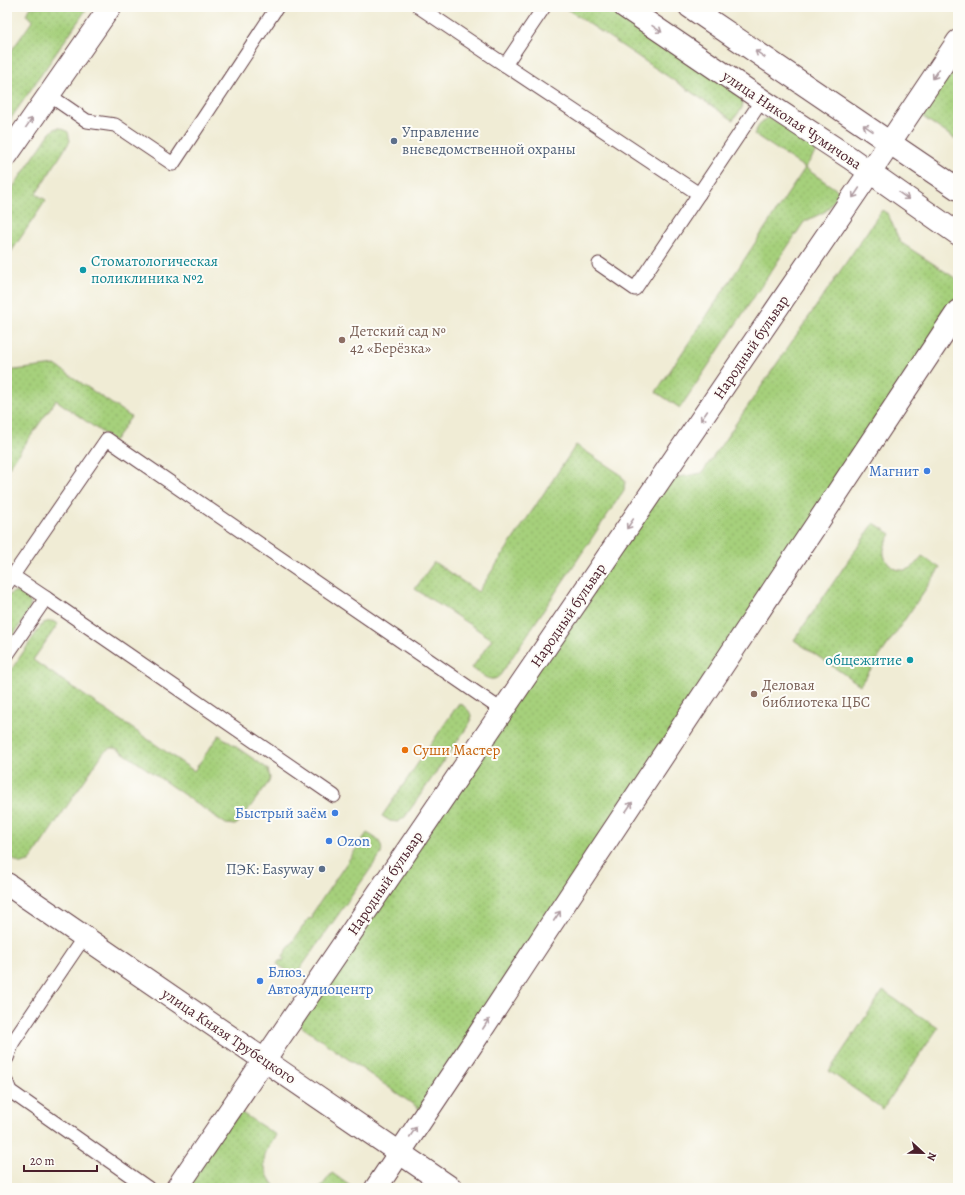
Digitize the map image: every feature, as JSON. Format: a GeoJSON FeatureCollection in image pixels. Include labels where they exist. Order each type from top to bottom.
{"type":"FeatureCollection","features":[{"type":"Feature","properties":{"kind":"street"},"geometry":{"type":"LineString","coordinates":[[7,155],[110,7]]}},
{"type":"Feature","properties":{"kind":"street","name":"улица Николая Чумичова"},"geometry":{"type":"LineString","coordinates":[[625,7],[850,158],[958,234]]}},
{"type":"Feature","properties":{"kind":"street"},"geometry":{"type":"LineString","coordinates":[[690,7],[958,189]]}},
{"type":"Feature","properties":{"kind":"street","name":"Народный бульвар"},"geometry":{"type":"LineString","coordinates":[[177,1188],[890,143],[958,41]]}},
{"type":"Feature","properties":{"kind":"street"},"geometry":{"type":"LineString","coordinates":[[376,1188],[476,1040],[958,311]]}},
{"type":"Feature","properties":{"kind":"street","name":"улица Князя Трубецкого"},"geometry":{"type":"LineString","coordinates":[[7,884],[451,1188]]}},
{"type":"Feature","properties":{"kind":"lane"},"geometry":{"type":"LineString","coordinates":[[49,95],[87,121],[115,125],[173,164],[277,7]]}},
{"type":"Feature","properties":{"kind":"lane"},"geometry":{"type":"LineString","coordinates":[[419,7],[699,194]]}},
{"type":"Feature","properties":{"kind":"lane"},"geometry":{"type":"LineString","coordinates":[[505,65],[544,7]]}},
{"type":"Feature","properties":{"kind":"lane"},"geometry":{"type":"LineString","coordinates":[[599,264],[635,289],[762,100]]}},
{"type":"Feature","properties":{"kind":"lane"},"geometry":{"type":"LineString","coordinates":[[334,796],[46,598],[10,580],[107,439],[503,711]]}},
{"type":"Feature","properties":{"kind":"lane"},"geometry":{"type":"LineString","coordinates":[[7,656],[46,598]]}},
{"type":"Feature","properties":{"kind":"lane"},"geometry":{"type":"LineString","coordinates":[[7,1058],[13,1042],[84,936]]}},
{"type":"Feature","properties":{"kind":"lane"},"geometry":{"type":"LineString","coordinates":[[7,1083],[10,1092],[148,1188]]}},
{"type":"Feature","properties":{"kind":"green space"},"geometry":{"type":"Polygon","coordinates":[[[31,7],[88,7],[7,124],[7,57],[33,20],[26,15],[31,7]]]}},
{"type":"Feature","properties":{"kind":"green space"},"geometry":{"type":"Polygon","coordinates":[[[568,7],[610,7],[738,92],[743,99],[742,108],[733,120],[567,9],[568,7]]]}},
{"type":"Feature","properties":{"kind":"green space"},"geometry":{"type":"Polygon","coordinates":[[[958,45],[958,141],[914,111],[958,45]]]}},
{"type":"Feature","properties":{"kind":"green space"},"geometry":{"type":"Polygon","coordinates":[[[768,117],[819,147],[805,168],[754,134],[761,122],[768,117]]]}},
{"type":"Feature","properties":{"kind":"green space"},"geometry":{"type":"Polygon","coordinates":[[[56,128],[61,128],[68,132],[70,141],[36,194],[46,200],[7,258],[7,196],[50,133],[56,128]]]}},
{"type":"Feature","properties":{"kind":"green space"},"geometry":{"type":"Polygon","coordinates":[[[805,168],[840,192],[826,211],[804,222],[680,408],[656,392],[805,168]]]}},
{"type":"Feature","properties":{"kind":"green space"},"geometry":{"type":"Polygon","coordinates":[[[882,210],[888,214],[900,242],[958,280],[958,306],[424,1112],[295,1022],[662,480],[702,473],[882,210]]]}},
{"type":"Feature","properties":{"kind":"green space"},"geometry":{"type":"Polygon","coordinates":[[[55,365],[131,417],[114,441],[56,400],[7,470],[7,371],[55,365]]]}},
{"type":"Feature","properties":{"kind":"green space"},"geometry":{"type":"Polygon","coordinates":[[[576,445],[620,474],[625,481],[624,490],[501,674],[494,679],[486,678],[472,668],[492,639],[415,589],[434,562],[478,592],[576,445]]]}},
{"type":"Feature","properties":{"kind":"green space"},"geometry":{"type":"Polygon","coordinates":[[[874,523],[891,534],[885,545],[884,554],[888,563],[892,567],[906,570],[914,566],[922,556],[940,568],[860,685],[794,640],[874,523]]]}},
{"type":"Feature","properties":{"kind":"green space"},"geometry":{"type":"Polygon","coordinates":[[[14,592],[19,592],[26,595],[29,600],[30,608],[29,612],[7,644],[7,597],[14,592]]]}},
{"type":"Feature","properties":{"kind":"green space"},"geometry":{"type":"Polygon","coordinates":[[[52,621],[58,624],[33,660],[194,771],[219,735],[268,769],[270,778],[269,782],[238,823],[235,825],[226,824],[118,749],[112,748],[103,753],[29,862],[21,864],[7,856],[7,676],[43,623],[52,621]]]}},
{"type":"Feature","properties":{"kind":"green space"},"geometry":{"type":"Polygon","coordinates":[[[459,703],[467,709],[470,714],[470,723],[405,817],[398,822],[390,821],[382,816],[459,703]]]}},
{"type":"Feature","properties":{"kind":"green space"},"geometry":{"type":"Polygon","coordinates":[[[367,833],[380,843],[382,850],[381,854],[295,976],[277,964],[279,961],[284,960],[283,956],[308,919],[313,918],[312,914],[367,833]]]}},
{"type":"Feature","properties":{"kind":"green space"},"geometry":{"type":"Polygon","coordinates":[[[883,991],[938,1028],[883,1109],[829,1071],[883,991]]]}},
{"type":"Feature","properties":{"kind":"green space"},"geometry":{"type":"Polygon","coordinates":[[[234,1108],[276,1135],[266,1152],[264,1162],[266,1172],[276,1188],[180,1188],[234,1108]]]}},
{"type":"Feature","properties":{"kind":"green space"},"geometry":{"type":"Polygon","coordinates":[[[332,1173],[353,1188],[320,1188],[332,1173]]]}},
{"type":"Feature","properties":{"kind":"place","name":"Управление вневедомственной охраны"},"geometry":{"type":"Point","coordinates":[394,141]}},
{"type":"Feature","properties":{"kind":"place","name":"Стоматологическая поликлиника №2"},"geometry":{"type":"Point","coordinates":[83,270]}},
{"type":"Feature","properties":{"kind":"place","name":"Детский сад № 42 «Берёзка»"},"geometry":{"type":"Point","coordinates":[342,340]}},
{"type":"Feature","properties":{"kind":"place","name":"Магнит"},"geometry":{"type":"Point","coordinates":[927,471]}},
{"type":"Feature","properties":{"kind":"place","name":"общежитие"},"geometry":{"type":"Point","coordinates":[910,660]}},
{"type":"Feature","properties":{"kind":"place","name":"Деловая библиотека ЦБС"},"geometry":{"type":"Point","coordinates":[754,694]}},
{"type":"Feature","properties":{"kind":"place","name":"Суши Мастер"},"geometry":{"type":"Point","coordinates":[405,750]}},
{"type":"Feature","properties":{"kind":"place","name":"Быстрый заём"},"geometry":{"type":"Point","coordinates":[335,813]}},
{"type":"Feature","properties":{"kind":"place","name":"Ozon"},"geometry":{"type":"Point","coordinates":[329,841]}},
{"type":"Feature","properties":{"kind":"place","name":"ПЭК: Easyway"},"geometry":{"type":"Point","coordinates":[322,869]}},
{"type":"Feature","properties":{"kind":"place","name":"Блюз. Автоаудиоцентр"},"geometry":{"type":"Point","coordinates":[260,981]}}]}
